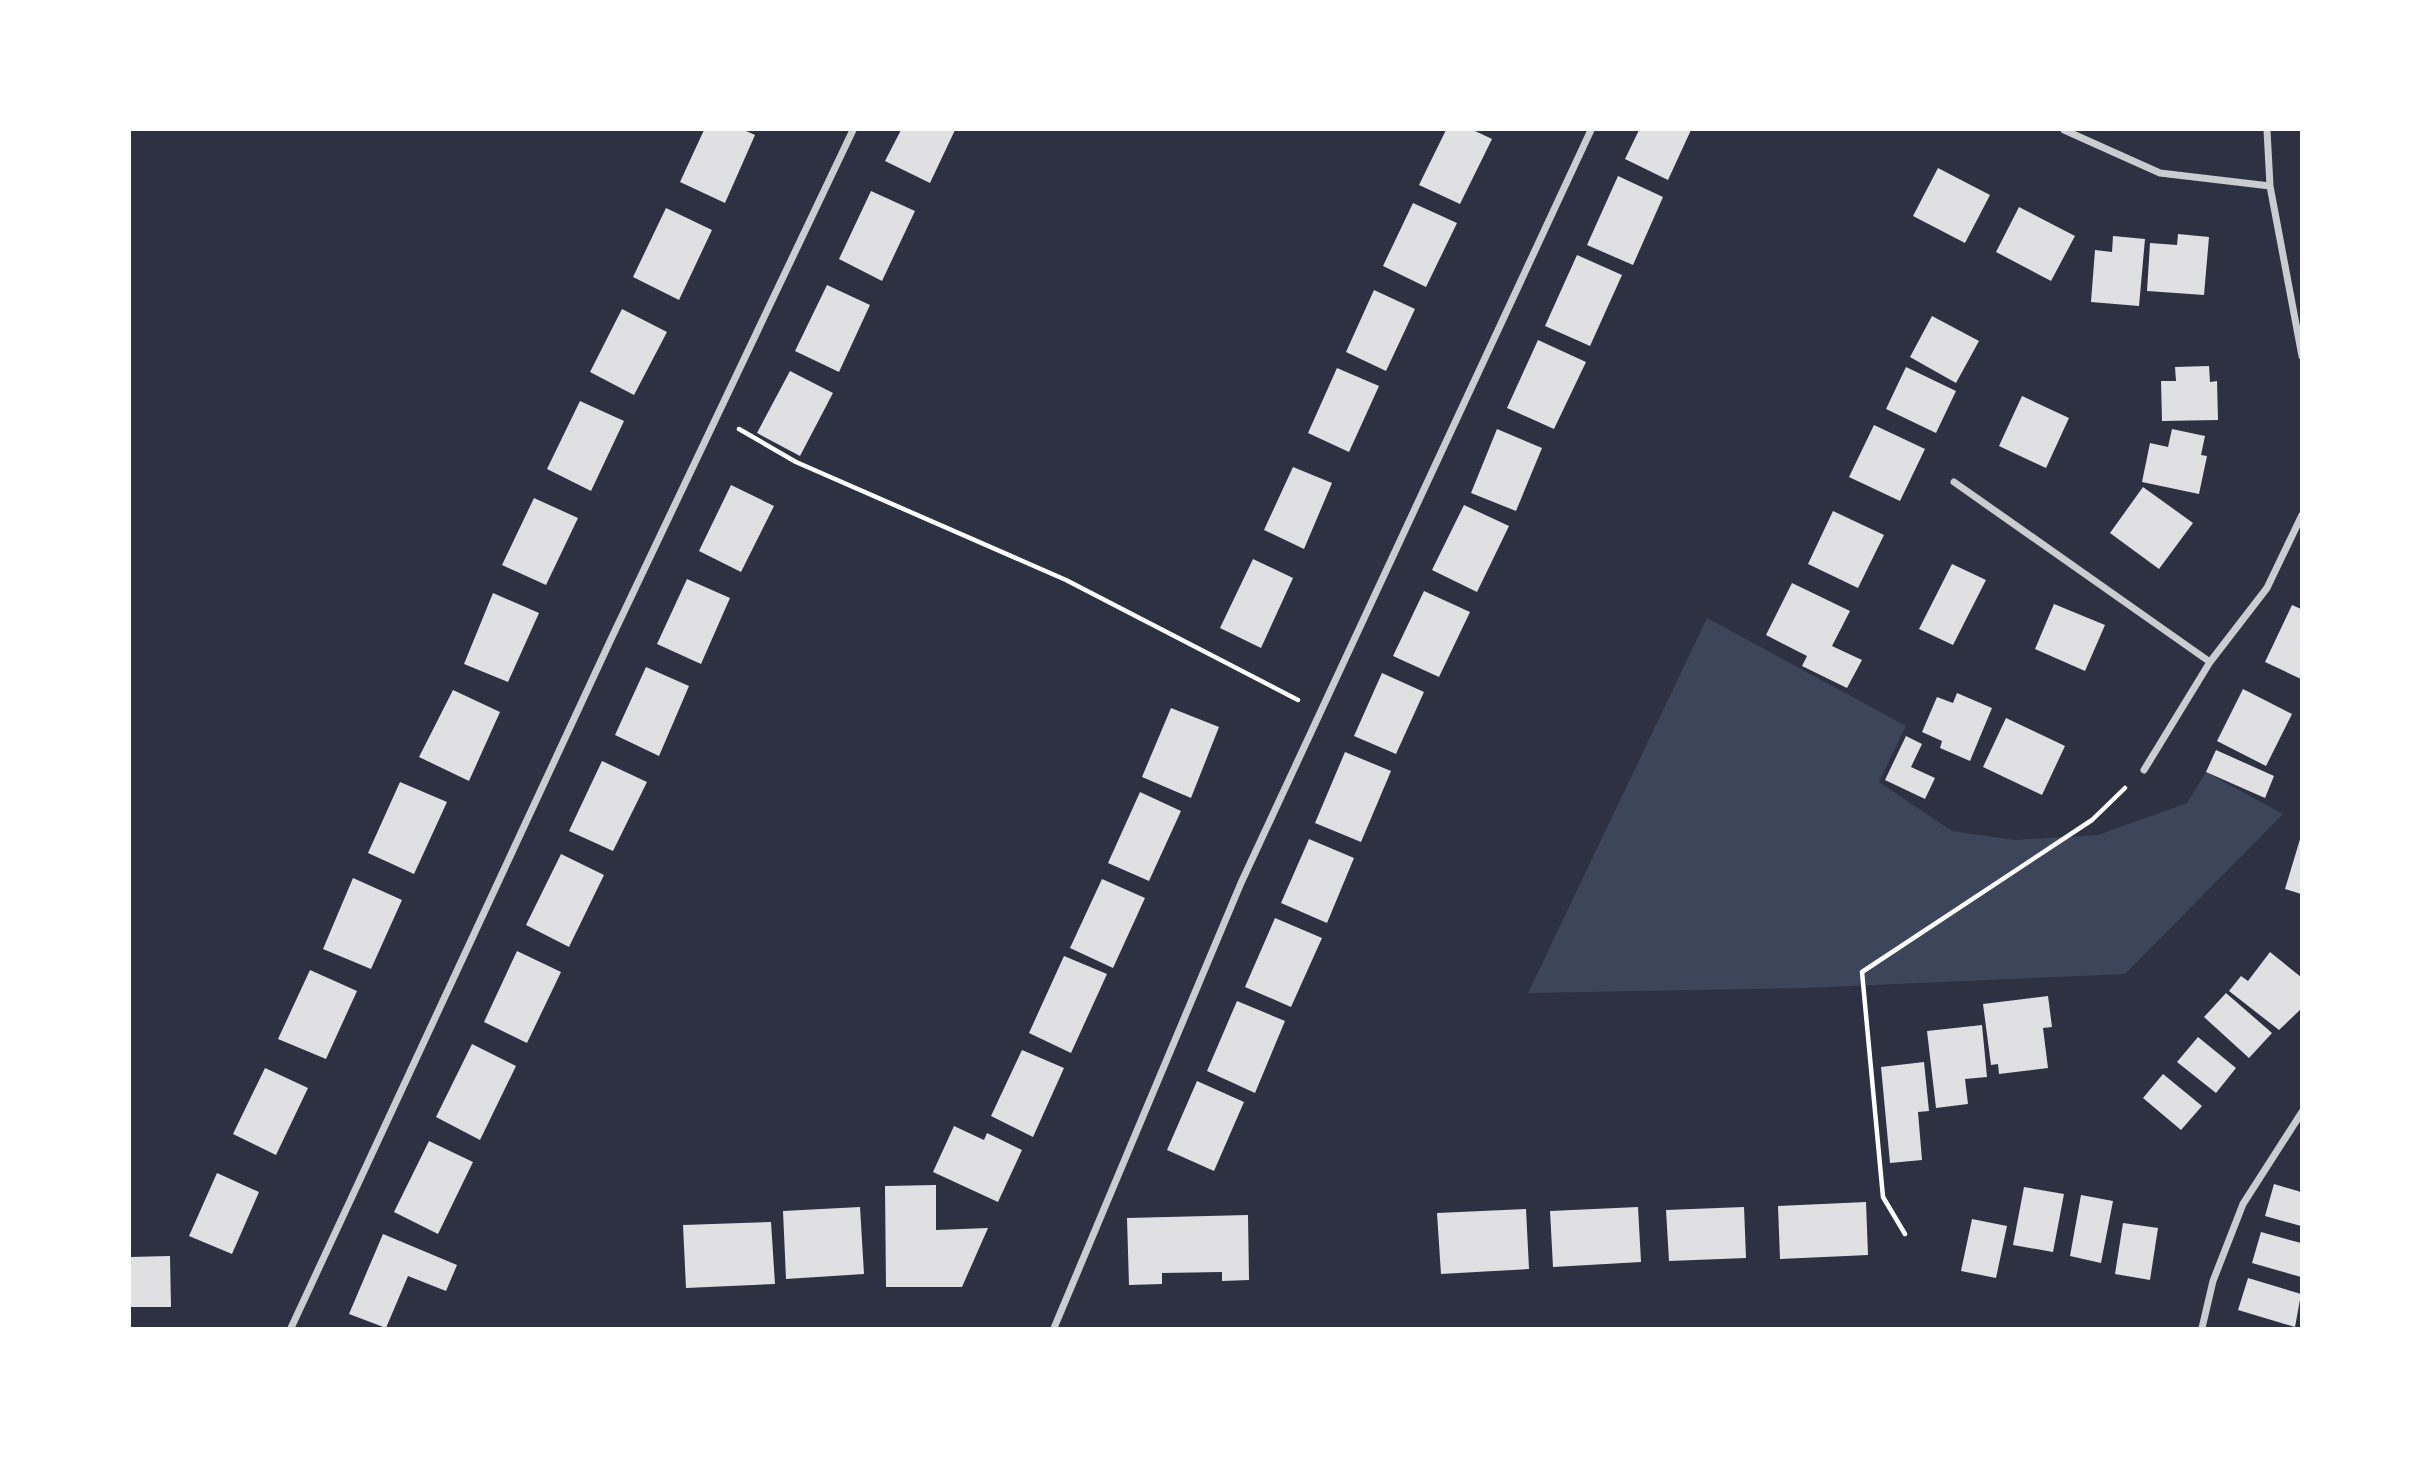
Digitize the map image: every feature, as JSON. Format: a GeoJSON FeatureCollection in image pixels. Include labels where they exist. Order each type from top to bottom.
{"type":"FeatureCollection","features":[{"type":"Feature","properties":{"kind":"street"},"geometry":{"type":"LineString","coordinates":[[290,1328],[853,130]]}},
{"type":"Feature","properties":{"kind":"street"},"geometry":{"type":"LineString","coordinates":[[1054,1328],[1241,883],[1591,130]]}},
{"type":"Feature","properties":{"kind":"street"},"geometry":{"type":"LineString","coordinates":[[2064,130],[2160,173],[2270,186]]}},
{"type":"Feature","properties":{"kind":"street"},"geometry":{"type":"LineString","coordinates":[[2267,130],[2270,186],[2301,356]]}},
{"type":"Feature","properties":{"kind":"street"},"geometry":{"type":"LineString","coordinates":[[1954,482],[2210,662]]}},
{"type":"Feature","properties":{"kind":"street"},"geometry":{"type":"LineString","coordinates":[[2144,770],[2210,662],[2267,588],[2301,515]]}},
{"type":"Feature","properties":{"kind":"street"},"geometry":{"type":"LineString","coordinates":[[2202,1328],[2213,1281],[2243,1204],[2301,1112]]}},
{"type":"Feature","properties":{"kind":"path"},"geometry":{"type":"LineString","coordinates":[[718,416],[796,462],[1066,580],[1321,712]]}},
{"type":"Feature","properties":{"kind":"path"},"geometry":{"type":"LineString","coordinates":[[1905,1234],[1883,1197],[1862,972],[2092,820],[2144,770]]}},
{"type":"Feature","properties":{"kind":"shaded area"},"geometry":{"type":"Polygon","coordinates":[[[1707,618],[1906,726],[1879,782],[1952,831],[2015,840],[2098,835],[2187,803],[2206,772],[2283,814],[2125,974],[1806,988],[1528,993],[1707,618]]]}},
{"type":"Feature","properties":{"kind":"building"},"geometry":{"type":"Polygon","coordinates":[[[704,130],[744,130],[755,135],[725,203],[680,182],[704,130]]]}},
{"type":"Feature","properties":{"kind":"building"},"geometry":{"type":"Polygon","coordinates":[[[901,130],[955,130],[930,183],[885,161],[901,130]]]}},
{"type":"Feature","properties":{"kind":"building"},"geometry":{"type":"Polygon","coordinates":[[[1446,130],[1473,130],[1492,139],[1460,204],[1419,185],[1446,130]]]}},
{"type":"Feature","properties":{"kind":"building"},"geometry":{"type":"Polygon","coordinates":[[[1639,130],[1691,130],[1668,180],[1625,159],[1639,130]]]}},
{"type":"Feature","properties":{"kind":"building"},"geometry":{"type":"Polygon","coordinates":[[[1938,168],[1990,195],[1965,243],[1913,216],[1938,168]]]}},
{"type":"Feature","properties":{"kind":"building"},"geometry":{"type":"Polygon","coordinates":[[[1618,176],[1663,197],[1633,265],[1587,245],[1618,176]]]}},
{"type":"Feature","properties":{"kind":"building"},"geometry":{"type":"Polygon","coordinates":[[[871,191],[915,211],[882,281],[839,259],[871,191]]]}},
{"type":"Feature","properties":{"kind":"building"},"geometry":{"type":"Polygon","coordinates":[[[1413,203],[1457,223],[1426,287],[1383,266],[1413,203]]]}},
{"type":"Feature","properties":{"kind":"building"},"geometry":{"type":"Polygon","coordinates":[[[2019,207],[2075,236],[2051,281],[1996,252],[2019,207]]]}},
{"type":"Feature","properties":{"kind":"building"},"geometry":{"type":"Polygon","coordinates":[[[666,208],[712,230],[679,300],[633,277],[666,208]]]}},
{"type":"Feature","properties":{"kind":"building"},"geometry":{"type":"Polygon","coordinates":[[[2178,234],[2209,237],[2204,295],[2147,291],[2150,243],[2177,245],[2178,234]]]}},
{"type":"Feature","properties":{"kind":"building"},"geometry":{"type":"Polygon","coordinates":[[[2113,236],[2145,239],[2139,306],[2091,302],[2095,250],[2112,252],[2113,236]]]}},
{"type":"Feature","properties":{"kind":"building"},"geometry":{"type":"Polygon","coordinates":[[[1577,255],[1622,275],[1590,346],[1545,326],[1577,255]]]}},
{"type":"Feature","properties":{"kind":"building"},"geometry":{"type":"Polygon","coordinates":[[[827,285],[870,305],[839,372],[795,351],[827,285]]]}},
{"type":"Feature","properties":{"kind":"building"},"geometry":{"type":"Polygon","coordinates":[[[1374,290],[1415,309],[1386,371],[1346,352],[1374,290]]]}},
{"type":"Feature","properties":{"kind":"building"},"geometry":{"type":"Polygon","coordinates":[[[622,309],[667,332],[634,395],[590,372],[622,309]]]}},
{"type":"Feature","properties":{"kind":"building"},"geometry":{"type":"Polygon","coordinates":[[[1932,316],[1979,341],[1956,383],[1910,357],[1932,316]]]}},
{"type":"Feature","properties":{"kind":"building"},"geometry":{"type":"Polygon","coordinates":[[[1538,340],[1586,362],[1554,429],[1507,408],[1538,340]]]}},
{"type":"Feature","properties":{"kind":"building"},"geometry":{"type":"Polygon","coordinates":[[[2209,366],[2210,382],[2217,381],[2218,420],[2162,421],[2161,381],[2176,381],[2175,367],[2209,366]]]}},
{"type":"Feature","properties":{"kind":"building"},"geometry":{"type":"Polygon","coordinates":[[[1906,367],[1956,391],[1936,433],[1886,409],[1906,367]]]}},
{"type":"Feature","properties":{"kind":"building"},"geometry":{"type":"Polygon","coordinates":[[[1337,368],[1379,386],[1349,452],[1308,433],[1337,368]]]}},
{"type":"Feature","properties":{"kind":"building"},"geometry":{"type":"Polygon","coordinates":[[[790,371],[833,393],[800,456],[757,433],[790,371]]]}},
{"type":"Feature","properties":{"kind":"building"},"geometry":{"type":"Polygon","coordinates":[[[2022,396],[2069,418],[2046,468],[1999,446],[2022,396]]]}},
{"type":"Feature","properties":{"kind":"building"},"geometry":{"type":"Polygon","coordinates":[[[580,401],[624,421],[591,491],[547,469],[580,401]]]}},
{"type":"Feature","properties":{"kind":"building"},"geometry":{"type":"Polygon","coordinates":[[[1874,425],[1925,449],[1900,501],[1849,477],[1874,425]]]}},
{"type":"Feature","properties":{"kind":"building"},"geometry":{"type":"Polygon","coordinates":[[[1497,429],[1542,448],[1516,511],[1471,493],[1497,429]]]}},
{"type":"Feature","properties":{"kind":"building"},"geometry":{"type":"Polygon","coordinates":[[[2172,429],[2205,436],[2201,455],[2207,456],[2199,494],[2142,482],[2150,443],[2168,447],[2172,429]]]}},
{"type":"Feature","properties":{"kind":"building"},"geometry":{"type":"Polygon","coordinates":[[[1293,467],[1332,483],[1304,549],[1264,530],[1293,467]]]}},
{"type":"Feature","properties":{"kind":"building"},"geometry":{"type":"Polygon","coordinates":[[[731,485],[774,506],[741,572],[699,551],[731,485]]]}},
{"type":"Feature","properties":{"kind":"building"},"geometry":{"type":"Polygon","coordinates":[[[2143,487],[2193,523],[2159,569],[2110,533],[2143,487]]]}},
{"type":"Feature","properties":{"kind":"building"},"geometry":{"type":"Polygon","coordinates":[[[534,498],[578,518],[546,585],[502,565],[534,498]]]}},
{"type":"Feature","properties":{"kind":"building"},"geometry":{"type":"Polygon","coordinates":[[[1464,505],[1509,526],[1477,592],[1432,570],[1464,505]]]}},
{"type":"Feature","properties":{"kind":"building"},"geometry":{"type":"Polygon","coordinates":[[[1833,511],[1884,535],[1858,588],[1808,564],[1833,511]]]}},
{"type":"Feature","properties":{"kind":"building"},"geometry":{"type":"Polygon","coordinates":[[[1253,559],[1293,578],[1261,648],[1220,628],[1253,559]]]}},
{"type":"Feature","properties":{"kind":"building"},"geometry":{"type":"Polygon","coordinates":[[[1952,564],[1986,580],[1953,645],[1919,629],[1952,564]]]}},
{"type":"Feature","properties":{"kind":"building"},"geometry":{"type":"Polygon","coordinates":[[[687,579],[730,598],[701,664],[657,644],[687,579]]]}},
{"type":"Feature","properties":{"kind":"building"},"geometry":{"type":"Polygon","coordinates":[[[1792,583],[1850,611],[1832,646],[1862,660],[1847,688],[1802,666],[1807,656],[1766,635],[1792,583]]]}},
{"type":"Feature","properties":{"kind":"building"},"geometry":{"type":"Polygon","coordinates":[[[1424,591],[1470,612],[1439,677],[1393,656],[1424,591]]]}},
{"type":"Feature","properties":{"kind":"building"},"geometry":{"type":"Polygon","coordinates":[[[493,593],[539,613],[508,682],[464,664],[493,593]]]}},
{"type":"Feature","properties":{"kind":"building"},"geometry":{"type":"Polygon","coordinates":[[[2054,604],[2105,625],[2085,671],[2035,649],[2054,604]]]}},
{"type":"Feature","properties":{"kind":"building"},"geometry":{"type":"Polygon","coordinates":[[[2292,605],[2301,609],[2301,679],[2265,662],[2292,605]]]}},
{"type":"Feature","properties":{"kind":"building"},"geometry":{"type":"Polygon","coordinates":[[[646,667],[689,686],[659,756],[615,735],[646,667]]]}},
{"type":"Feature","properties":{"kind":"building"},"geometry":{"type":"Polygon","coordinates":[[[1382,673],[1424,692],[1396,754],[1354,736],[1382,673]]]}},
{"type":"Feature","properties":{"kind":"building"},"geometry":{"type":"Polygon","coordinates":[[[2243,689],[2292,714],[2266,766],[2217,741],[2243,689]]]}},
{"type":"Feature","properties":{"kind":"building"},"geometry":{"type":"Polygon","coordinates":[[[453,690],[500,712],[469,781],[419,757],[453,690]]]}},
{"type":"Feature","properties":{"kind":"building"},"geometry":{"type":"Polygon","coordinates":[[[1957,693],[1992,708],[1970,761],[1940,748],[1942,741],[1922,732],[1937,697],[1953,703],[1957,693]]]}},
{"type":"Feature","properties":{"kind":"building"},"geometry":{"type":"Polygon","coordinates":[[[1171,708],[1219,727],[1191,798],[1142,777],[1171,708]]]}},
{"type":"Feature","properties":{"kind":"building"},"geometry":{"type":"Polygon","coordinates":[[[2006,718],[2065,746],[2042,795],[1983,767],[2006,718]]]}},
{"type":"Feature","properties":{"kind":"building"},"geometry":{"type":"Polygon","coordinates":[[[1906,736],[1922,744],[1911,767],[1935,778],[1925,799],[1885,780],[1906,736]]]}},
{"type":"Feature","properties":{"kind":"building"},"geometry":{"type":"Polygon","coordinates":[[[2216,750],[2274,776],[2265,798],[2206,772],[2216,750]]]}},
{"type":"Feature","properties":{"kind":"building"},"geometry":{"type":"Polygon","coordinates":[[[1345,752],[1391,771],[1361,842],[1315,823],[1345,752]]]}},
{"type":"Feature","properties":{"kind":"building"},"geometry":{"type":"Polygon","coordinates":[[[602,761],[647,782],[613,851],[569,831],[602,761]]]}},
{"type":"Feature","properties":{"kind":"building"},"geometry":{"type":"Polygon","coordinates":[[[400,782],[447,802],[414,874],[368,853],[400,782]]]}},
{"type":"Feature","properties":{"kind":"building"},"geometry":{"type":"Polygon","coordinates":[[[1140,792],[1181,811],[1149,881],[1108,863],[1140,792]]]}},
{"type":"Feature","properties":{"kind":"building"},"geometry":{"type":"Polygon","coordinates":[[[2301,836],[2301,894],[2285,889],[2301,836]]]}},
{"type":"Feature","properties":{"kind":"building"},"geometry":{"type":"Polygon","coordinates":[[[1309,839],[1354,858],[1327,923],[1281,903],[1309,839]]]}},
{"type":"Feature","properties":{"kind":"building"},"geometry":{"type":"Polygon","coordinates":[[[561,854],[604,875],[569,947],[526,925],[561,854]]]}},
{"type":"Feature","properties":{"kind":"building"},"geometry":{"type":"Polygon","coordinates":[[[353,878],[402,900],[371,969],[323,949],[353,878]]]}},
{"type":"Feature","properties":{"kind":"building"},"geometry":{"type":"Polygon","coordinates":[[[1102,879],[1145,898],[1113,968],[1070,948],[1102,879]]]}},
{"type":"Feature","properties":{"kind":"building"},"geometry":{"type":"Polygon","coordinates":[[[1275,918],[1322,938],[1291,1007],[1245,987],[1275,918]]]}},
{"type":"Feature","properties":{"kind":"building"},"geometry":{"type":"Polygon","coordinates":[[[517,951],[561,972],[527,1043],[484,1022],[517,951]]]}},
{"type":"Feature","properties":{"kind":"building"},"geometry":{"type":"Polygon","coordinates":[[[2270,952],[2301,977],[2301,1009],[2279,1030],[2229,991],[2241,976],[2248,981],[2270,952]]]}},
{"type":"Feature","properties":{"kind":"building"},"geometry":{"type":"Polygon","coordinates":[[[1064,956],[1107,974],[1071,1053],[1029,1033],[1064,956]]]}},
{"type":"Feature","properties":{"kind":"building"},"geometry":{"type":"Polygon","coordinates":[[[310,970],[357,991],[326,1059],[278,1039],[310,970]]]}},
{"type":"Feature","properties":{"kind":"building"},"geometry":{"type":"Polygon","coordinates":[[[2226,993],[2272,1033],[2249,1058],[2204,1017],[2226,993]]]}},
{"type":"Feature","properties":{"kind":"building"},"geometry":{"type":"Polygon","coordinates":[[[2048,996],[2052,1027],[2043,1028],[2048,1068],[1999,1074],[1998,1064],[1991,1065],[1983,1004],[2048,996]]]}},
{"type":"Feature","properties":{"kind":"building"},"geometry":{"type":"Polygon","coordinates":[[[1237,1001],[1285,1021],[1255,1093],[1207,1071],[1237,1001]]]}},
{"type":"Feature","properties":{"kind":"building"},"geometry":{"type":"Polygon","coordinates":[[[1982,1025],[1987,1077],[1965,1079],[1968,1104],[1936,1108],[1927,1031],[1982,1025]]]}},
{"type":"Feature","properties":{"kind":"building"},"geometry":{"type":"Polygon","coordinates":[[[2198,1037],[2236,1068],[2216,1093],[2177,1062],[2198,1037]]]}},
{"type":"Feature","properties":{"kind":"building"},"geometry":{"type":"Polygon","coordinates":[[[472,1044],[516,1066],[480,1140],[436,1117],[472,1044]]]}},
{"type":"Feature","properties":{"kind":"building"},"geometry":{"type":"Polygon","coordinates":[[[1022,1050],[1064,1068],[1033,1137],[991,1116],[1022,1050]]]}},
{"type":"Feature","properties":{"kind":"building"},"geometry":{"type":"Polygon","coordinates":[[[1924,1062],[1929,1111],[1918,1112],[1922,1160],[1890,1163],[1881,1067],[1924,1062]]]}},
{"type":"Feature","properties":{"kind":"building"},"geometry":{"type":"Polygon","coordinates":[[[265,1068],[308,1088],[276,1155],[233,1134],[265,1068]]]}},
{"type":"Feature","properties":{"kind":"building"},"geometry":{"type":"Polygon","coordinates":[[[2163,1074],[2202,1106],[2181,1130],[2143,1098],[2163,1074]]]}},
{"type":"Feature","properties":{"kind":"building"},"geometry":{"type":"Polygon","coordinates":[[[1197,1081],[1244,1102],[1214,1171],[1167,1150],[1197,1081]]]}},
{"type":"Feature","properties":{"kind":"building"},"geometry":{"type":"Polygon","coordinates":[[[954,1126],[984,1140],[987,1133],[1022,1150],[998,1202],[933,1172],[954,1126]]]}},
{"type":"Feature","properties":{"kind":"building"},"geometry":{"type":"Polygon","coordinates":[[[429,1141],[473,1162],[438,1234],[394,1212],[429,1141]]]}},
{"type":"Feature","properties":{"kind":"building"},"geometry":{"type":"Polygon","coordinates":[[[217,1173],[259,1192],[232,1254],[189,1236],[217,1173]]]}},
{"type":"Feature","properties":{"kind":"building"},"geometry":{"type":"Polygon","coordinates":[[[2274,1184],[2301,1192],[2301,1226],[2265,1216],[2274,1184]]]}},
{"type":"Feature","properties":{"kind":"building"},"geometry":{"type":"Polygon","coordinates":[[[936,1185],[936,1230],[988,1228],[962,1287],[886,1287],[885,1186],[936,1185]]]}},
{"type":"Feature","properties":{"kind":"building"},"geometry":{"type":"Polygon","coordinates":[[[2024,1187],[2064,1194],[2053,1252],[2013,1245],[2024,1187]]]}},
{"type":"Feature","properties":{"kind":"building"},"geometry":{"type":"Polygon","coordinates":[[[2081,1195],[2113,1201],[2101,1263],[2070,1256],[2081,1195]]]}},
{"type":"Feature","properties":{"kind":"building"},"geometry":{"type":"Polygon","coordinates":[[[1866,1202],[1868,1255],[1780,1259],[1778,1206],[1866,1202]]]}},
{"type":"Feature","properties":{"kind":"building"},"geometry":{"type":"Polygon","coordinates":[[[860,1207],[864,1274],[786,1279],[783,1211],[860,1207]]]}},
{"type":"Feature","properties":{"kind":"building"},"geometry":{"type":"Polygon","coordinates":[[[1638,1207],[1641,1262],[1553,1267],[1550,1211],[1638,1207]]]}},
{"type":"Feature","properties":{"kind":"building"},"geometry":{"type":"Polygon","coordinates":[[[1744,1207],[1746,1258],[1669,1261],[1666,1210],[1744,1207]]]}},
{"type":"Feature","properties":{"kind":"building"},"geometry":{"type":"Polygon","coordinates":[[[1526,1209],[1529,1269],[1441,1274],[1437,1213],[1526,1209]]]}},
{"type":"Feature","properties":{"kind":"building"},"geometry":{"type":"Polygon","coordinates":[[[1248,1215],[1249,1280],[1222,1281],[1222,1272],[1162,1273],[1162,1284],[1129,1285],[1127,1218],[1248,1215]]]}},
{"type":"Feature","properties":{"kind":"building"},"geometry":{"type":"Polygon","coordinates":[[[1972,1219],[2007,1226],[1996,1278],[1961,1271],[1972,1219]]]}},
{"type":"Feature","properties":{"kind":"building"},"geometry":{"type":"Polygon","coordinates":[[[771,1222],[775,1284],[686,1288],[683,1225],[771,1222]]]}},
{"type":"Feature","properties":{"kind":"building"},"geometry":{"type":"Polygon","coordinates":[[[2123,1223],[2158,1228],[2150,1280],[2115,1274],[2123,1223]]]}},
{"type":"Feature","properties":{"kind":"building"},"geometry":{"type":"Polygon","coordinates":[[[2261,1232],[2301,1243],[2301,1277],[2252,1263],[2261,1232]]]}},
{"type":"Feature","properties":{"kind":"building"},"geometry":{"type":"Polygon","coordinates":[[[383,1234],[457,1265],[446,1291],[408,1276],[386,1328],[349,1314],[383,1234]]]}},
{"type":"Feature","properties":{"kind":"building"},"geometry":{"type":"Polygon","coordinates":[[[170,1256],[171,1307],[130,1307],[130,1257],[170,1256]]]}},
{"type":"Feature","properties":{"kind":"building"},"geometry":{"type":"Polygon","coordinates":[[[2248,1278],[2301,1294],[2295,1327],[2238,1310],[2248,1278]]]}}]}
